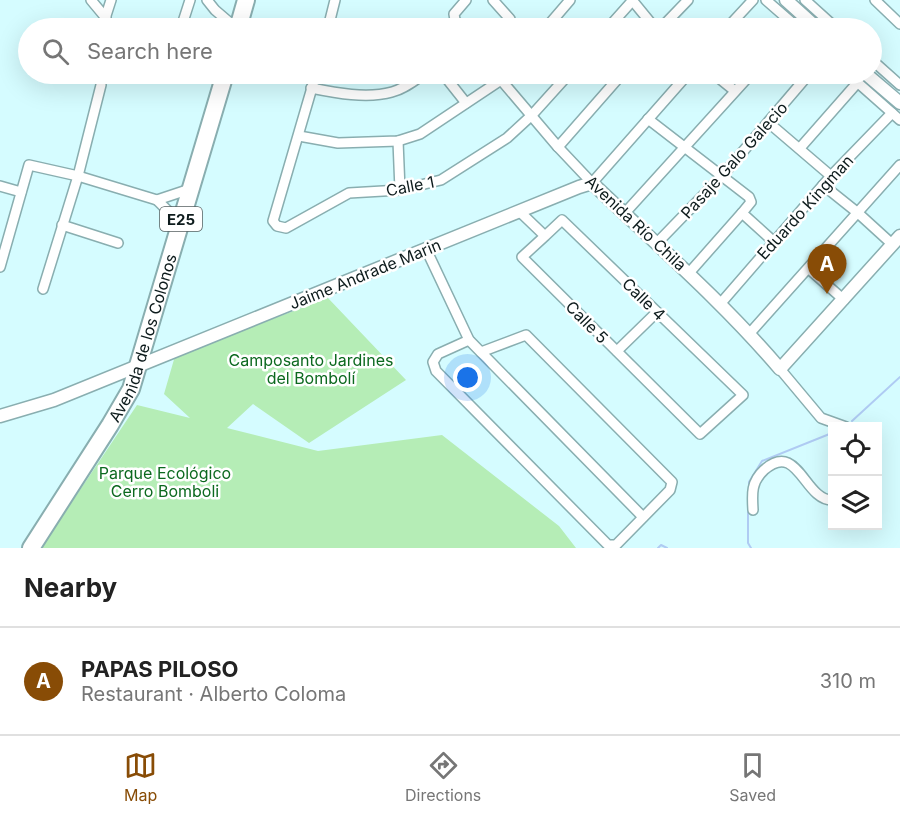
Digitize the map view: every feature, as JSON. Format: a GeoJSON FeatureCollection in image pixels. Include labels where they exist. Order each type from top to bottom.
{"type":"FeatureCollection","features":[{"type":"Feature","properties":{"kind":"highway"},"geometry":{"type":"LineString","coordinates":[[241,18],[246,0]]}},
{"type":"Feature","properties":{"kind":"highway","name":"Avenida de los Colonos"},"geometry":{"type":"LineString","coordinates":[[31,548],[131,389],[222,84]]}},
{"type":"Feature","properties":{"kind":"street"},"geometry":{"type":"LineString","coordinates":[[91,0],[106,18]]}},
{"type":"Feature","properties":{"kind":"street"},"geometry":{"type":"LineString","coordinates":[[106,18],[111,0]]}},
{"type":"Feature","properties":{"kind":"street"},"geometry":{"type":"LineString","coordinates":[[184,18],[190,0]]}},
{"type":"Feature","properties":{"kind":"street"},"geometry":{"type":"LineString","coordinates":[[207,0],[225,18]]}},
{"type":"Feature","properties":{"kind":"street"},"geometry":{"type":"LineString","coordinates":[[330,18],[335,0]]}},
{"type":"Feature","properties":{"kind":"street"},"geometry":{"type":"LineString","coordinates":[[455,18],[454,14],[466,0]]}},
{"type":"Feature","properties":{"kind":"street"},"geometry":{"type":"LineString","coordinates":[[493,0],[509,18]]}},
{"type":"Feature","properties":{"kind":"street"},"geometry":{"type":"LineString","coordinates":[[555,18],[570,0]]}},
{"type":"Feature","properties":{"kind":"street"},"geometry":{"type":"LineString","coordinates":[[617,18],[633,0],[647,18]]}},
{"type":"Feature","properties":{"kind":"street"},"geometry":{"type":"LineString","coordinates":[[671,18],[688,0]]}},
{"type":"Feature","properties":{"kind":"street"},"geometry":{"type":"LineString","coordinates":[[736,18],[753,0]]}},
{"type":"Feature","properties":{"kind":"street"},"geometry":{"type":"LineString","coordinates":[[766,0],[785,18]]}},
{"type":"Feature","properties":{"kind":"street"},"geometry":{"type":"LineString","coordinates":[[786,0],[806,18]]}},
{"type":"Feature","properties":{"kind":"street"},"geometry":{"type":"LineString","coordinates":[[805,0],[825,18]]}},
{"type":"Feature","properties":{"kind":"street"},"geometry":{"type":"LineString","coordinates":[[875,0],[900,24]]}},
{"type":"Feature","properties":{"kind":"street"},"geometry":{"type":"LineString","coordinates":[[882,69],[900,85]]}},
{"type":"Feature","properties":{"kind":"street"},"geometry":{"type":"LineString","coordinates":[[312,84],[298,136],[338,143],[398,141],[420,134],[491,84]]}},
{"type":"Feature","properties":{"kind":"street"},"geometry":{"type":"LineString","coordinates":[[311,88],[345,95],[389,93],[410,84]]}},
{"type":"Feature","properties":{"kind":"street"},"geometry":{"type":"LineString","coordinates":[[451,84],[466,103]]}},
{"type":"Feature","properties":{"kind":"street","name":"Avenida Río Chila"},"geometry":{"type":"LineString","coordinates":[[507,84],[558,147],[592,183],[721,303],[780,369]]}},
{"type":"Feature","properties":{"kind":"street","name":"Calle 1"},"geometry":{"type":"LineString","coordinates":[[298,136],[273,221],[277,226],[286,228],[349,193],[400,190],[441,180],[507,138],[532,116],[560,84]]}},
{"type":"Feature","properties":{"kind":"street"},"geometry":{"type":"LineString","coordinates":[[558,147],[613,84]]}},
{"type":"Feature","properties":{"kind":"street"},"geometry":{"type":"LineString","coordinates":[[592,183],[678,84]]}},
{"type":"Feature","properties":{"kind":"street"},"geometry":{"type":"LineString","coordinates":[[726,84],[735,91]]}},
{"type":"Feature","properties":{"kind":"street"},"geometry":{"type":"LineString","coordinates":[[624,214],[742,84]]}},
{"type":"Feature","properties":{"kind":"street","name":"Pasaje Galo Galecio"},"geometry":{"type":"LineString","coordinates":[[656,244],[722,176],[801,84]]}},
{"type":"Feature","properties":{"kind":"street"},"geometry":{"type":"LineString","coordinates":[[800,148],[857,84]]}},
{"type":"Feature","properties":{"kind":"street"},"geometry":{"type":"LineString","coordinates":[[869,84],[896,108],[900,120]]}},
{"type":"Feature","properties":{"kind":"street"},"geometry":{"type":"LineString","coordinates":[[43,289],[78,176],[101,85]]}},
{"type":"Feature","properties":{"kind":"street","name":"Eduardo Kingman"},"geometry":{"type":"LineString","coordinates":[[721,303],[831,176],[896,108]]}},
{"type":"Feature","properties":{"kind":"street"},"geometry":{"type":"LineString","coordinates":[[648,118],[751,199],[742,213],[689,273]]}},
{"type":"Feature","properties":{"kind":"street"},"geometry":{"type":"LineString","coordinates":[[769,123],[831,176]]}},
{"type":"Feature","properties":{"kind":"street"},"geometry":{"type":"LineString","coordinates":[[398,141],[400,190]]}},
{"type":"Feature","properties":{"kind":"street"},"geometry":{"type":"LineString","coordinates":[[0,267],[29,165],[78,176],[157,200],[180,223]]}},
{"type":"Feature","properties":{"kind":"street"},"geometry":{"type":"LineString","coordinates":[[750,333],[900,165]]}},
{"type":"Feature","properties":{"kind":"street","name":"Jaime Andrade Marin"},"geometry":{"type":"LineString","coordinates":[[0,416],[54,400],[592,183]]}},
{"type":"Feature","properties":{"kind":"street"},"geometry":{"type":"LineString","coordinates":[[823,185],[896,240],[780,369],[821,418],[834,422]]}},
{"type":"Feature","properties":{"kind":"street"},"geometry":{"type":"LineString","coordinates":[[0,186],[21,192]]}},
{"type":"Feature","properties":{"kind":"street"},"geometry":{"type":"LineString","coordinates":[[157,200],[190,189]]}},
{"type":"Feature","properties":{"kind":"street"},"geometry":{"type":"LineString","coordinates":[[519,211],[545,236]]}},
{"type":"Feature","properties":{"kind":"street"},"geometry":{"type":"LineString","coordinates":[[742,213],[773,241]]}},
{"type":"Feature","properties":{"kind":"street","name":"Calle 4"},"geometry":{"type":"LineString","coordinates":[[545,236],[562,220],[743,395],[700,434]]}},
{"type":"Feature","properties":{"kind":"street"},"geometry":{"type":"LineString","coordinates":[[62,225],[118,243]]}},
{"type":"Feature","properties":{"kind":"street","name":"Calle 5"},"geometry":{"type":"LineString","coordinates":[[545,236],[522,257],[700,434]]}},
{"type":"Feature","properties":{"kind":"street"},"geometry":{"type":"LineString","coordinates":[[426,249],[469,340],[643,517]]}},
{"type":"Feature","properties":{"kind":"street"},"geometry":{"type":"LineString","coordinates":[[809,269],[844,300]]}},
{"type":"Feature","properties":{"kind":"street"},"geometry":{"type":"LineString","coordinates":[[617,351],[657,312]]}},
{"type":"Feature","properties":{"kind":"street"},"geometry":{"type":"LineString","coordinates":[[469,340],[438,354],[434,362],[436,371],[608,545],[616,545],[670,490],[672,482],[526,335],[481,352]]}},
{"type":"Feature","properties":{"kind":"street"},"geometry":{"type":"LineString","coordinates":[[753,510],[752,491],[756,482],[764,471],[781,462],[794,466],[816,494],[828,500]]}},
{"type":"Feature","properties":{"kind":"green space","name":"Parque Ecológico Cerro Bomboli"},"geometry":{"type":"Polygon","coordinates":[[[328,298],[406,380],[309,443],[253,404],[227,428],[318,451],[442,435],[559,526],[576,548],[41,548],[137,405],[190,418],[164,394],[175,356],[328,298]]]}},
{"type":"Feature","properties":{"kind":"waterway"},"geometry":{"type":"LineString","coordinates":[[852,421],[900,377]]}},
{"type":"Feature","properties":{"kind":"waterway"},"geometry":{"type":"LineString","coordinates":[[749,492],[749,482],[762,461],[828,435]]}},
{"type":"Feature","properties":{"kind":"waterway"},"geometry":{"type":"LineString","coordinates":[[748,504],[748,543],[751,548]]}},
{"type":"Feature","properties":{"kind":"waterway"},"geometry":{"type":"LineString","coordinates":[[658,548],[661,545],[667,548]]}},
{"type":"Feature","properties":{"kind":"place","name":"PAPAS PILOSO"},"geometry":{"type":"Point","coordinates":[827,294]}},
{"type":"Feature","properties":{"kind":"park label","name":"Camposanto Jardines del Bombolí"},"geometry":{"type":"Point","coordinates":[311,369]}}]}
